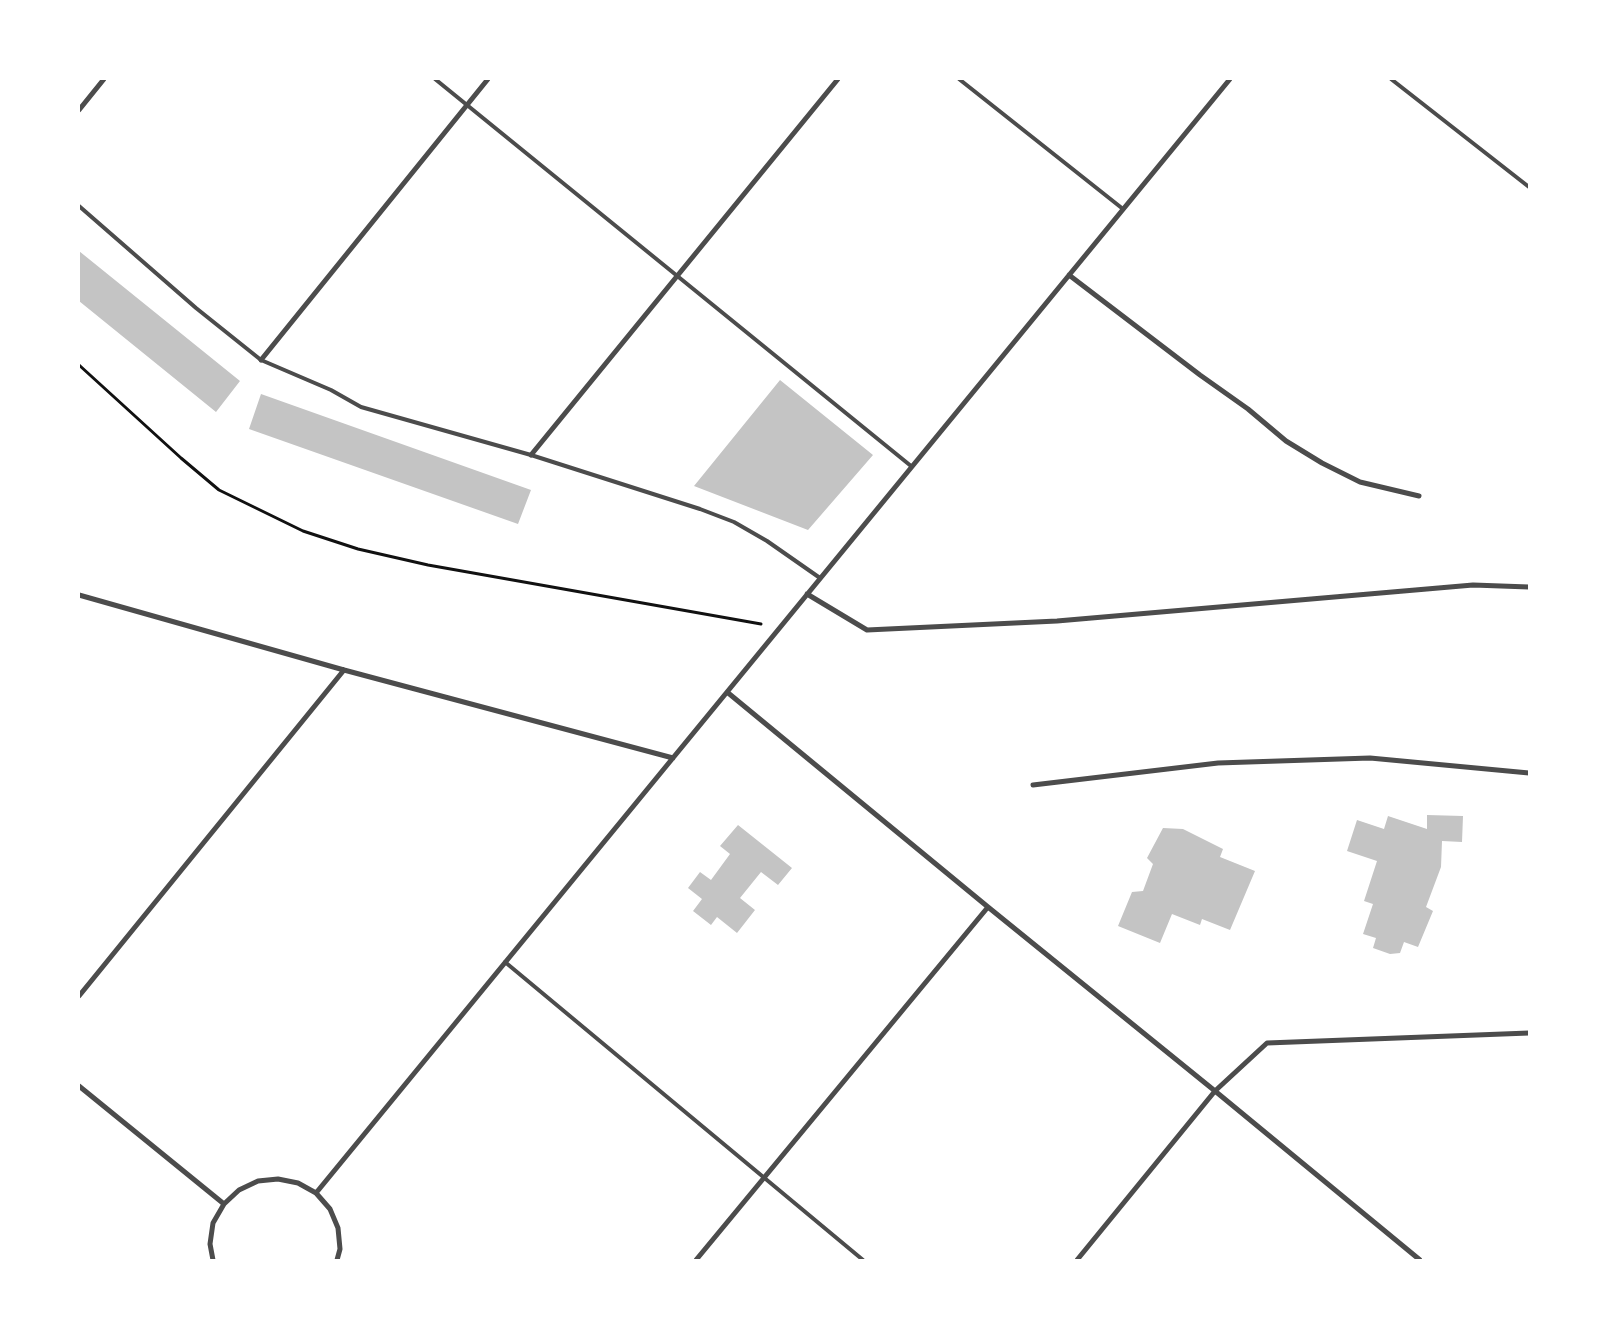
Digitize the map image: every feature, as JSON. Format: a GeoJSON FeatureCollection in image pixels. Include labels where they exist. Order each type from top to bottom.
{"type":"FeatureCollection","features":[{"type":"Feature","properties":{"kind":"street"},"geometry":{"type":"LineString","coordinates":[[79,110],[104,79]]}},
{"type":"Feature","properties":{"kind":"street"},"geometry":{"type":"LineString","coordinates":[[261,360],[488,79]]}},
{"type":"Feature","properties":{"kind":"street"},"geometry":{"type":"LineString","coordinates":[[530,455],[838,79]]}},
{"type":"Feature","properties":{"kind":"street"},"geometry":{"type":"LineString","coordinates":[[316,1193],[1230,79]]}},
{"type":"Feature","properties":{"kind":"street"},"geometry":{"type":"LineString","coordinates":[[1069,275],[1200,375],[1248,409],[1293,446],[1360,482],[1419,496]]}},
{"type":"Feature","properties":{"kind":"street"},"geometry":{"type":"LineString","coordinates":[[807,594],[867,630],[1057,621],[1473,585],[1529,587]]}},
{"type":"Feature","properties":{"kind":"street"},"geometry":{"type":"LineString","coordinates":[[79,595],[344,670],[673,758]]}},
{"type":"Feature","properties":{"kind":"street"},"geometry":{"type":"LineString","coordinates":[[79,996],[344,670]]}},
{"type":"Feature","properties":{"kind":"street"},"geometry":{"type":"LineString","coordinates":[[727,692],[1420,1260]]}},
{"type":"Feature","properties":{"kind":"street"},"geometry":{"type":"LineString","coordinates":[[1033,785],[1218,763],[1370,758],[1529,773]]}},
{"type":"Feature","properties":{"kind":"street"},"geometry":{"type":"LineString","coordinates":[[696,1260],[988,907]]}},
{"type":"Feature","properties":{"kind":"street"},"geometry":{"type":"LineString","coordinates":[[1077,1260],[1215,1091],[1267,1043],[1529,1033]]}},
{"type":"Feature","properties":{"kind":"street"},"geometry":{"type":"LineString","coordinates":[[79,1086],[224,1204]]}},
{"type":"Feature","properties":{"kind":"street"},"geometry":{"type":"LineString","coordinates":[[213,1260],[210,1244],[214,1223],[224,1204],[239,1190],[258,1181],[278,1179],[298,1183],[316,1193],[330,1209],[338,1228],[340,1249],[337,1260]]}},
{"type":"Feature","properties":{"kind":"lane"},"geometry":{"type":"LineString","coordinates":[[435,79],[911,466]]}},
{"type":"Feature","properties":{"kind":"lane"},"geometry":{"type":"LineString","coordinates":[[959,79],[1123,209]]}},
{"type":"Feature","properties":{"kind":"lane"},"geometry":{"type":"LineString","coordinates":[[1391,79],[1529,187]]}},
{"type":"Feature","properties":{"kind":"lane"},"geometry":{"type":"LineString","coordinates":[[79,206],[196,308],[261,360],[331,390],[361,407],[530,455],[700,509],[734,522],[767,540],[820,578]]}},
{"type":"Feature","properties":{"kind":"lane"},"geometry":{"type":"LineString","coordinates":[[505,962],[863,1260]]}},
{"type":"Feature","properties":{"kind":"path"},"geometry":{"type":"LineString","coordinates":[[79,365],[219,490],[303,531],[358,549],[428,565],[780,627]]}},
{"type":"Feature","properties":{"kind":"building"},"geometry":{"type":"Polygon","coordinates":[[[79,251],[240,381],[216,412],[79,301],[79,251]]]}},
{"type":"Feature","properties":{"kind":"building"},"geometry":{"type":"Polygon","coordinates":[[[780,380],[873,455],[808,530],[694,486],[780,380]]]}},
{"type":"Feature","properties":{"kind":"building"},"geometry":{"type":"Polygon","coordinates":[[[261,394],[531,490],[518,524],[249,429],[261,394]]]}},
{"type":"Feature","properties":{"kind":"building"},"geometry":{"type":"Polygon","coordinates":[[[1427,815],[1463,816],[1462,842],[1442,841],[1441,867],[1426,907],[1433,911],[1418,947],[1404,942],[1400,953],[1390,954],[1373,948],[1376,938],[1363,934],[1373,904],[1364,901],[1377,861],[1347,851],[1357,820],[1384,829],[1388,816],[1427,829],[1427,815]]]}},
{"type":"Feature","properties":{"kind":"building"},"geometry":{"type":"Polygon","coordinates":[[[738,825],[792,868],[778,885],[761,872],[740,898],[755,910],[737,933],[717,917],[711,925],[693,911],[702,899],[688,888],[700,872],[711,880],[730,854],[720,846],[738,825]]]}},
{"type":"Feature","properties":{"kind":"building"},"geometry":{"type":"Polygon","coordinates":[[[1163,828],[1183,829],[1223,849],[1220,857],[1255,871],[1230,930],[1202,919],[1200,925],[1172,914],[1160,943],[1118,926],[1132,892],[1143,891],[1153,864],[1147,858],[1163,828]]]}}]}
